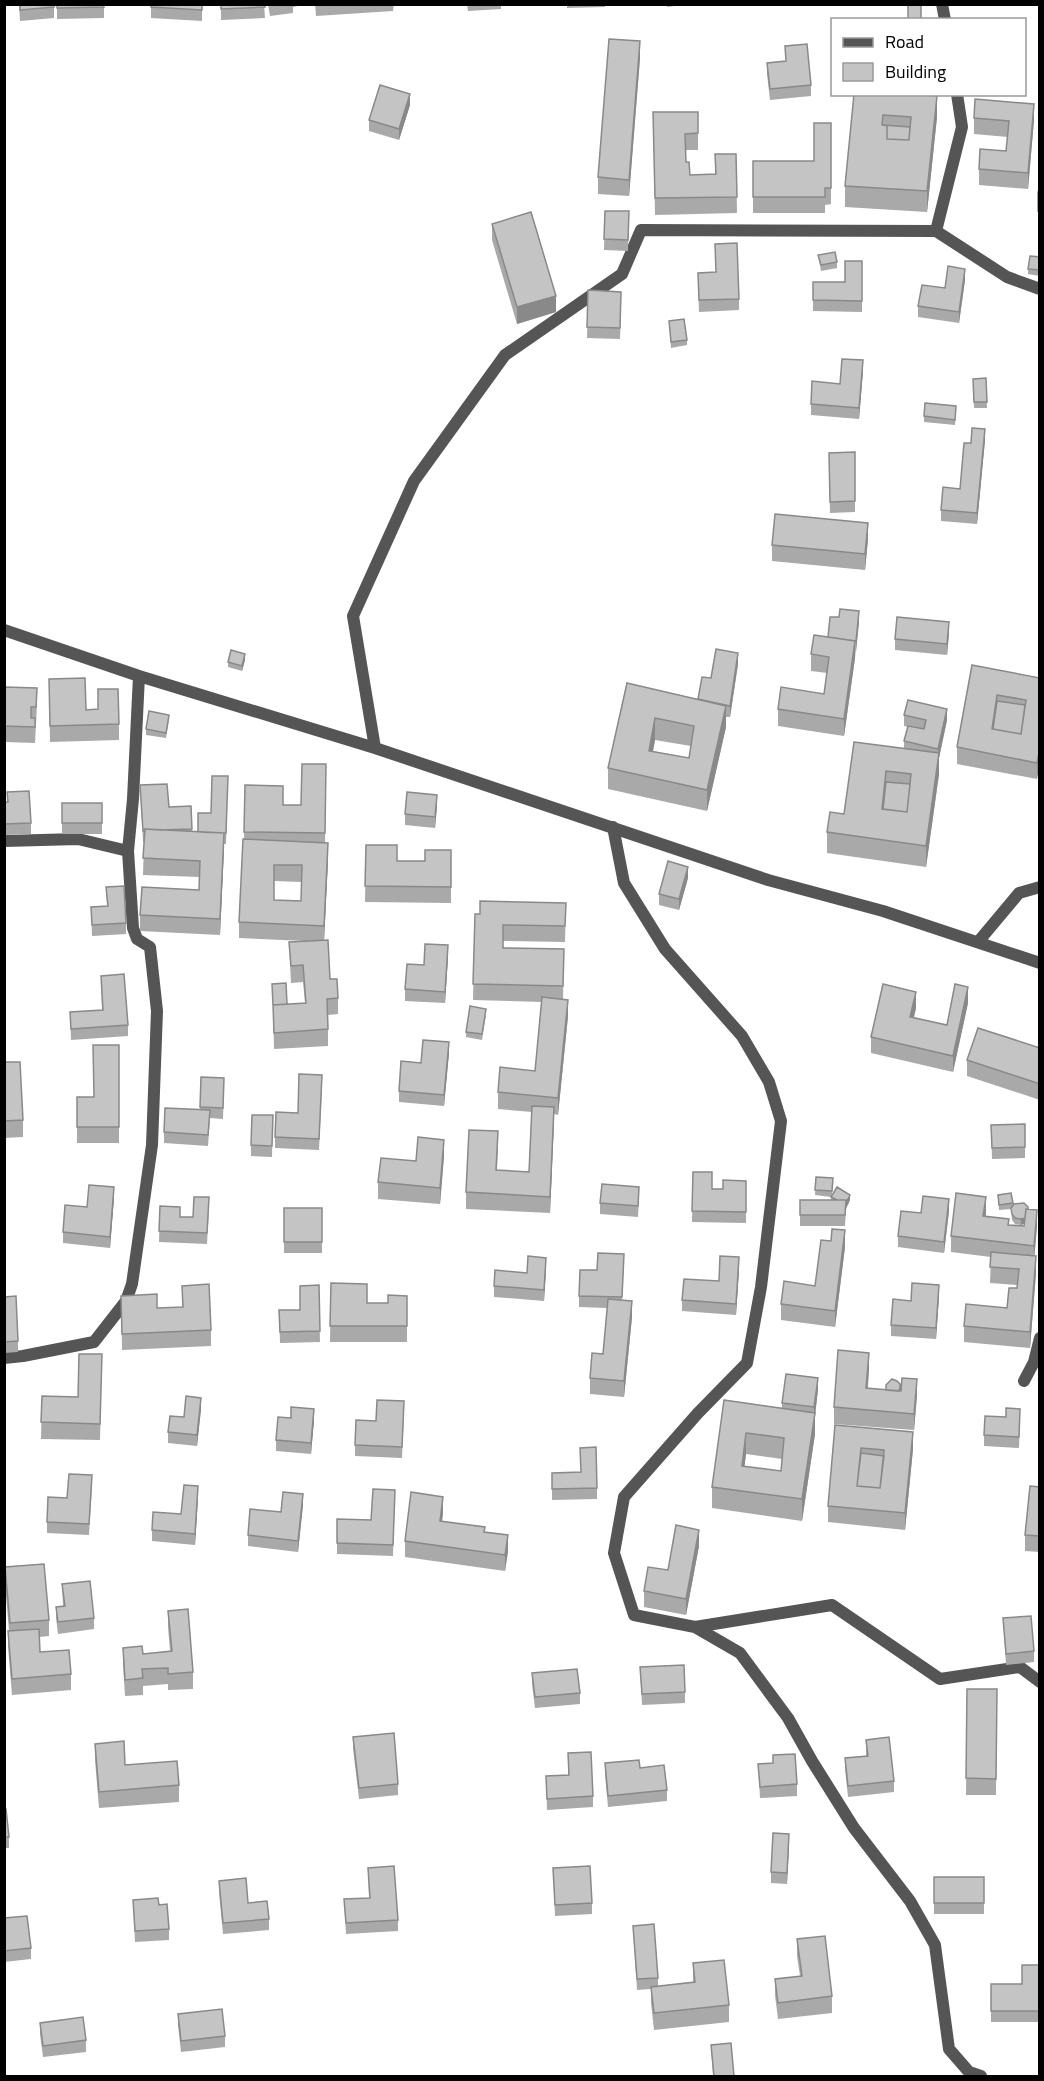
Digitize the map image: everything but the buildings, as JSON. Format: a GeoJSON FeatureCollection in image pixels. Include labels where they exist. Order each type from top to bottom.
{"type":"FeatureCollection","features":[{"type":"Feature","properties":{"kind":"street"},"geometry":{"type":"LineString","coordinates":[[936,231],[962,128],[957,96]]}},
{"type":"Feature","properties":{"kind":"street"},"geometry":{"type":"LineString","coordinates":[[375,748],[353,616],[414,481],[505,355],[622,274],[641,230],[936,231],[1007,277],[1040,289]]}},
{"type":"Feature","properties":{"kind":"street"},"geometry":{"type":"LineString","coordinates":[[4,630],[139,676],[375,748],[768,880],[884,911],[1040,963]]}},
{"type":"Feature","properties":{"kind":"street"},"geometry":{"type":"LineString","coordinates":[[4,1358],[93,1342],[126,1302],[132,1284],[153,1145],[157,1011],[150,947],[138,939],[134,928],[128,851],[139,676]]}},
{"type":"Feature","properties":{"kind":"street"},"geometry":{"type":"LineString","coordinates":[[613,827],[624,883],[665,949],[742,1036],[769,1082],[781,1121],[761,1287],[747,1363],[698,1413],[624,1497],[614,1553],[634,1615],[695,1627],[741,1653],[788,1718],[854,1828],[910,1900],[935,1945],[949,2049],[969,2072],[981,2076]]}},
{"type":"Feature","properties":{"kind":"street"},"geometry":{"type":"LineString","coordinates":[[4,841],[78,839],[128,851]]}},
{"type":"Feature","properties":{"kind":"street"},"geometry":{"type":"LineString","coordinates":[[978,942],[1020,893],[1040,886]]}},
{"type":"Feature","properties":{"kind":"street"},"geometry":{"type":"LineString","coordinates":[[1024,1381],[1034,1362],[1040,1338]]}},
{"type":"Feature","properties":{"kind":"street"},"geometry":{"type":"LineString","coordinates":[[695,1627],[832,1605],[940,1679],[1020,1667],[1040,1682]]}}]}
